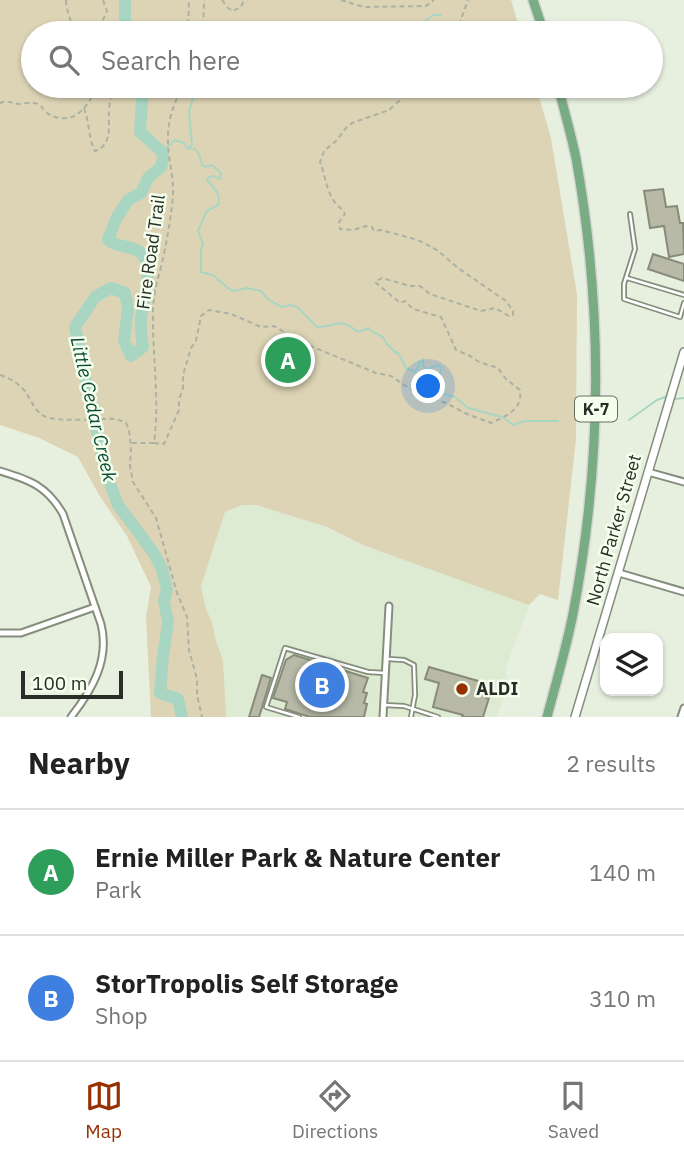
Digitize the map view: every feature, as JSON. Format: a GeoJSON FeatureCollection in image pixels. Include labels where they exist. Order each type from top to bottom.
{"type":"FeatureCollection","features":[{"type":"Feature","properties":{"kind":"highway"},"geometry":{"type":"LineString","coordinates":[[533,0],[540,21]]}},
{"type":"Feature","properties":{"kind":"highway","name":"K-7"},"geometry":{"type":"LineString","coordinates":[[547,717],[579,578],[591,482],[596,407],[596,329],[587,241],[576,158],[561,98]]}},
{"type":"Feature","properties":{"kind":"street","name":"North Parker Street"},"geometry":{"type":"LineString","coordinates":[[575,717],[684,352]]}},
{"type":"Feature","properties":{"kind":"street"},"geometry":{"type":"LineString","coordinates":[[0,471],[30,481],[56,502],[63,514],[103,631],[99,672],[71,717]]}},
{"type":"Feature","properties":{"kind":"street"},"geometry":{"type":"LineString","coordinates":[[648,472],[684,482]]}},
{"type":"Feature","properties":{"kind":"street"},"geometry":{"type":"LineString","coordinates":[[619,572],[684,592]]}},
{"type":"Feature","properties":{"kind":"street"},"geometry":{"type":"LineString","coordinates":[[383,717],[389,606]]}},
{"type":"Feature","properties":{"kind":"street"},"geometry":{"type":"LineString","coordinates":[[0,633],[21,633],[95,607]]}},
{"type":"Feature","properties":{"kind":"street"},"geometry":{"type":"LineString","coordinates":[[681,717],[684,708]]}},
{"type":"Feature","properties":{"kind":"lane"},"geometry":{"type":"LineString","coordinates":[[631,214],[635,249],[624,284],[624,299],[680,317],[684,303]]}},
{"type":"Feature","properties":{"kind":"lane"},"geometry":{"type":"LineString","coordinates":[[626,278],[684,295]]}},
{"type":"Feature","properties":{"kind":"lane"},"geometry":{"type":"LineString","coordinates":[[299,717],[266,707],[285,648],[368,672],[386,673]]}},
{"type":"Feature","properties":{"kind":"lane"},"geometry":{"type":"LineString","coordinates":[[387,659],[404,660],[414,665],[411,717]]}},
{"type":"Feature","properties":{"kind":"lane"},"geometry":{"type":"LineString","coordinates":[[384,705],[404,706],[438,717]]}},
{"type":"Feature","properties":{"kind":"path"},"geometry":{"type":"LineString","coordinates":[[66,0],[71,21]]}},
{"type":"Feature","properties":{"kind":"path"},"geometry":{"type":"LineString","coordinates":[[102,21],[107,11],[103,0]]}},
{"type":"Feature","properties":{"kind":"path"},"geometry":{"type":"LineString","coordinates":[[188,21],[189,0]]}},
{"type":"Feature","properties":{"kind":"path"},"geometry":{"type":"LineString","coordinates":[[203,21],[205,0]]}},
{"type":"Feature","properties":{"kind":"path"},"geometry":{"type":"LineString","coordinates":[[222,0],[233,11],[241,7],[244,0]]}},
{"type":"Feature","properties":{"kind":"path"},"geometry":{"type":"LineString","coordinates":[[341,0],[364,6],[426,6],[434,0]]}},
{"type":"Feature","properties":{"kind":"path"},"geometry":{"type":"LineString","coordinates":[[460,21],[468,0]]}},
{"type":"Feature","properties":{"kind":"path"},"geometry":{"type":"LineString","coordinates":[[0,104],[11,101],[19,104],[31,102],[40,104],[47,113],[68,119],[78,116],[91,98]]}},
{"type":"Feature","properties":{"kind":"path"},"geometry":{"type":"LineString","coordinates":[[84,108],[90,142],[95,151],[101,149],[110,130],[112,98]]}},
{"type":"Feature","properties":{"kind":"path","name":"Fire Road Trail"},"geometry":{"type":"LineString","coordinates":[[154,443],[156,393],[153,310],[171,217],[173,180],[168,141],[170,115],[176,98]]}},
{"type":"Feature","properties":{"kind":"path"},"geometry":{"type":"LineString","coordinates":[[131,443],[164,444],[179,410],[183,375],[201,316],[209,310],[231,314],[261,327],[274,326],[301,342],[376,373],[391,376],[419,394],[491,423],[511,413],[518,405],[520,390],[506,379],[498,368],[456,350],[441,317],[413,309],[405,302],[400,303],[375,282],[382,278],[420,286],[430,294],[481,311],[495,308],[509,316],[513,315],[506,301],[468,276],[437,250],[418,240],[382,230],[374,231],[372,227],[366,226],[353,230],[340,229],[340,222],[345,214],[328,188],[320,162],[324,151],[337,141],[352,123],[389,110],[402,98]]}},
{"type":"Feature","properties":{"kind":"path"},"geometry":{"type":"LineString","coordinates":[[0,375],[11,379],[25,391],[34,408],[43,416],[54,419],[117,419],[126,423],[131,443],[130,466],[133,482],[156,518],[177,593],[187,617],[189,650],[197,679],[202,717]]}},
{"type":"Feature","properties":{"kind":"shaded area"},"geometry":{"type":"Polygon","coordinates":[[[0,0],[511,0],[517,21],[21,21],[21,98],[539,98],[551,138],[577,294],[576,439],[558,600],[540,594],[529,605],[363,545],[327,527],[256,505],[242,505],[225,512],[201,586],[223,661],[227,717],[151,717],[146,617],[151,587],[127,536],[99,495],[78,457],[39,438],[0,425],[0,0]]]}},
{"type":"Feature","properties":{"kind":"shaded area"},"geometry":{"type":"Polygon","coordinates":[[[222,494],[534,592],[506,667],[508,683],[497,717],[153,717],[222,494]]]}},
{"type":"Feature","properties":{"kind":"building"},"geometry":{"type":"Polygon","coordinates":[[[663,189],[666,207],[677,206],[680,223],[683,223],[684,254],[669,257],[664,226],[650,228],[644,191],[663,189]]]}},
{"type":"Feature","properties":{"kind":"building"},"geometry":{"type":"Polygon","coordinates":[[[653,254],[684,264],[684,281],[648,269],[653,254]]]}},
{"type":"Feature","properties":{"kind":"building"},"geometry":{"type":"Polygon","coordinates":[[[294,655],[368,678],[363,692],[367,693],[364,717],[310,717],[285,709],[287,702],[273,698],[286,660],[294,655]]]}},
{"type":"Feature","properties":{"kind":"building","name":"ALDI"},"geometry":{"type":"Polygon","coordinates":[[[429,667],[489,684],[486,698],[489,698],[483,717],[462,717],[463,715],[433,707],[439,683],[425,679],[429,667]]]}},
{"type":"Feature","properties":{"kind":"building"},"geometry":{"type":"Polygon","coordinates":[[[262,675],[271,678],[259,717],[249,717],[262,675]]]}},
{"type":"Feature","properties":{"kind":"waterway","name":"Little Cedar Creek"},"geometry":{"type":"LineString","coordinates":[[125,0],[125,21]]}},
{"type":"Feature","properties":{"kind":"waterway"},"geometry":{"type":"LineString","coordinates":[[425,21],[433,15],[441,15]]}},
{"type":"Feature","properties":{"kind":"waterway","name":"Little Cedar Creek"},"geometry":{"type":"LineString","coordinates":[[142,98],[140,132],[162,152],[163,159],[161,167],[148,178],[141,193],[128,200],[116,219],[108,240],[138,251],[146,260],[148,276],[141,322],[143,347],[131,356],[124,341],[128,308],[125,293],[111,288],[95,297],[75,327],[105,470],[118,505],[153,552],[162,569],[167,590],[164,601],[168,622],[160,693],[178,699],[182,717]]}},
{"type":"Feature","properties":{"kind":"waterway"},"geometry":{"type":"LineString","coordinates":[[188,148],[192,145],[189,111],[193,98]]}},
{"type":"Feature","properties":{"kind":"waterway"},"geometry":{"type":"LineString","coordinates":[[162,152],[175,140],[184,143],[187,148],[195,149],[202,165],[212,165],[221,173],[220,179],[215,176],[207,180],[217,192],[219,201],[218,205],[207,211],[198,231],[203,243],[201,272],[213,275],[234,291],[247,288],[261,291],[268,299],[282,307],[297,307],[317,327],[342,323],[358,332],[369,328],[383,337],[399,354],[406,368],[415,372],[423,359],[426,370],[437,365],[441,367],[440,375],[429,380],[431,387],[455,397],[468,408],[502,417],[514,425],[524,421],[558,421]]}},
{"type":"Feature","properties":{"kind":"waterway"},"geometry":{"type":"LineString","coordinates":[[629,420],[665,397]]}},
{"type":"Feature","properties":{"kind":"waterway"},"geometry":{"type":"LineString","coordinates":[[675,399],[684,398]]}},
{"type":"Feature","properties":{"kind":"place","name":"Ernie Miller Park & Nature Center"},"geometry":{"type":"Point","coordinates":[288,360]}},
{"type":"Feature","properties":{"kind":"place","name":"StorTropolis Self Storage"},"geometry":{"type":"Point","coordinates":[322,685]}},
{"type":"Feature","properties":{"kind":"place","name":"ALDI"},"geometry":{"type":"Point","coordinates":[462,689]}}]}
